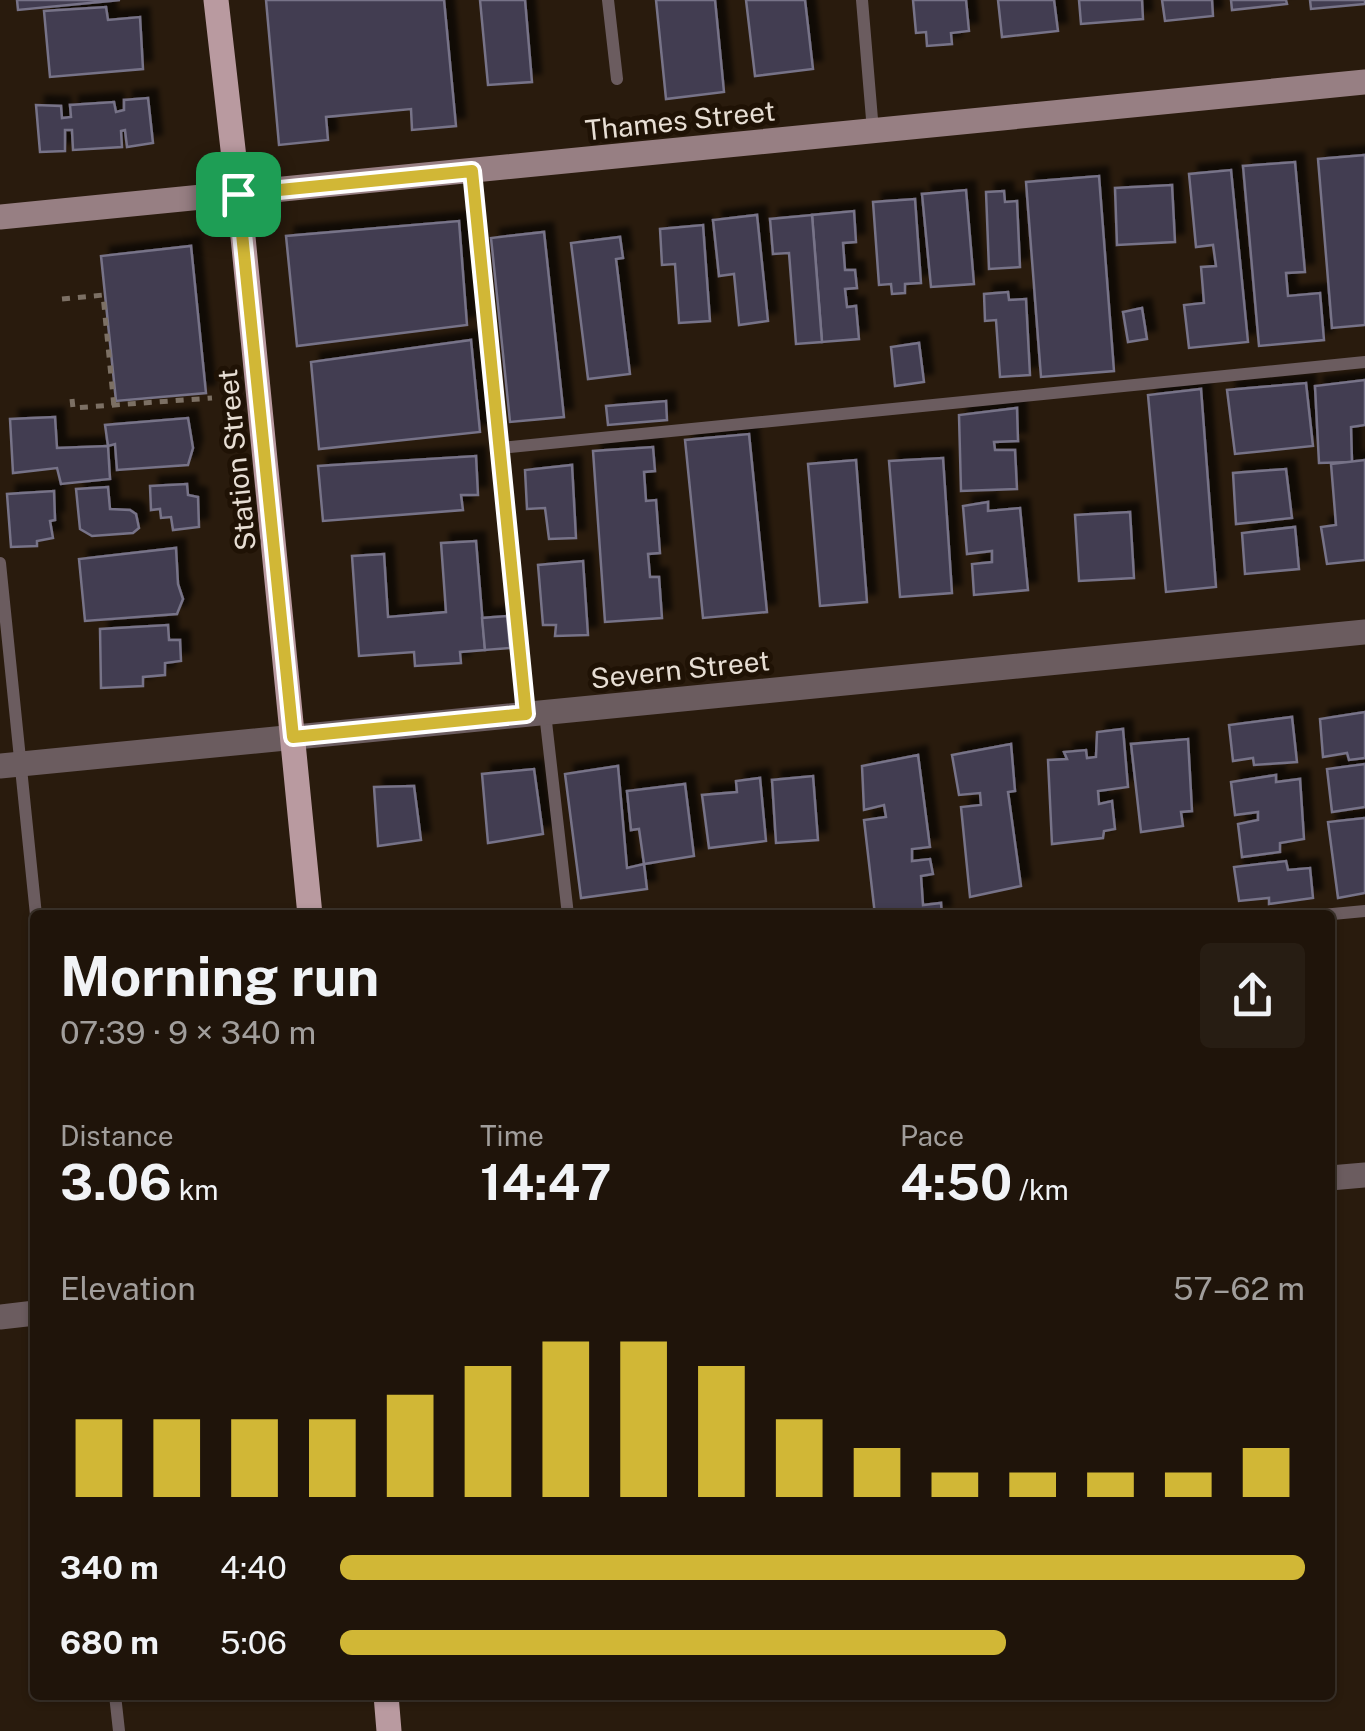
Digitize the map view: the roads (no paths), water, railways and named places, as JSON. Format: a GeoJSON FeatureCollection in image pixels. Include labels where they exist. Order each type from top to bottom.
{"type":"FeatureCollection","features":[{"type":"Feature","properties":{"kind":"main road","name":"Station Street"},"geometry":{"type":"LineString","coordinates":[[216,0],[310,910]]}},
{"type":"Feature","properties":{"kind":"main road","name":"Thames Street"},"geometry":{"type":"LineString","coordinates":[[0,217],[1365,82]]}},
{"type":"Feature","properties":{"kind":"main road"},"geometry":{"type":"LineString","coordinates":[[386,1700],[389,1731]]}},
{"type":"Feature","properties":{"kind":"street","name":"Severn Street"},"geometry":{"type":"LineString","coordinates":[[10,764],[1365,632]]}},
{"type":"Feature","properties":{"kind":"street"},"geometry":{"type":"LineString","coordinates":[[1335,1178],[1365,1175]]}},
{"type":"Feature","properties":{"kind":"street"},"geometry":{"type":"LineString","coordinates":[[0,1317],[30,1314]]}},
{"type":"Feature","properties":{"kind":"lane"},"geometry":{"type":"LineString","coordinates":[[608,0],[618,79]]}},
{"type":"Feature","properties":{"kind":"lane"},"geometry":{"type":"LineString","coordinates":[[862,0],[873,131]]}},
{"type":"Feature","properties":{"kind":"lane"},"geometry":{"type":"LineString","coordinates":[[472,171],[500,448],[567,910]]}},
{"type":"Feature","properties":{"kind":"lane"},"geometry":{"type":"LineString","coordinates":[[500,448],[1365,362]]}},
{"type":"Feature","properties":{"kind":"lane"},"geometry":{"type":"LineString","coordinates":[[0,563],[10,764],[35,910]]}},
{"type":"Feature","properties":{"kind":"lane"},"geometry":{"type":"LineString","coordinates":[[1335,913],[1365,910]]}},
{"type":"Feature","properties":{"kind":"lane"},"geometry":{"type":"LineString","coordinates":[[116,1700],[119,1731]]}}]}
